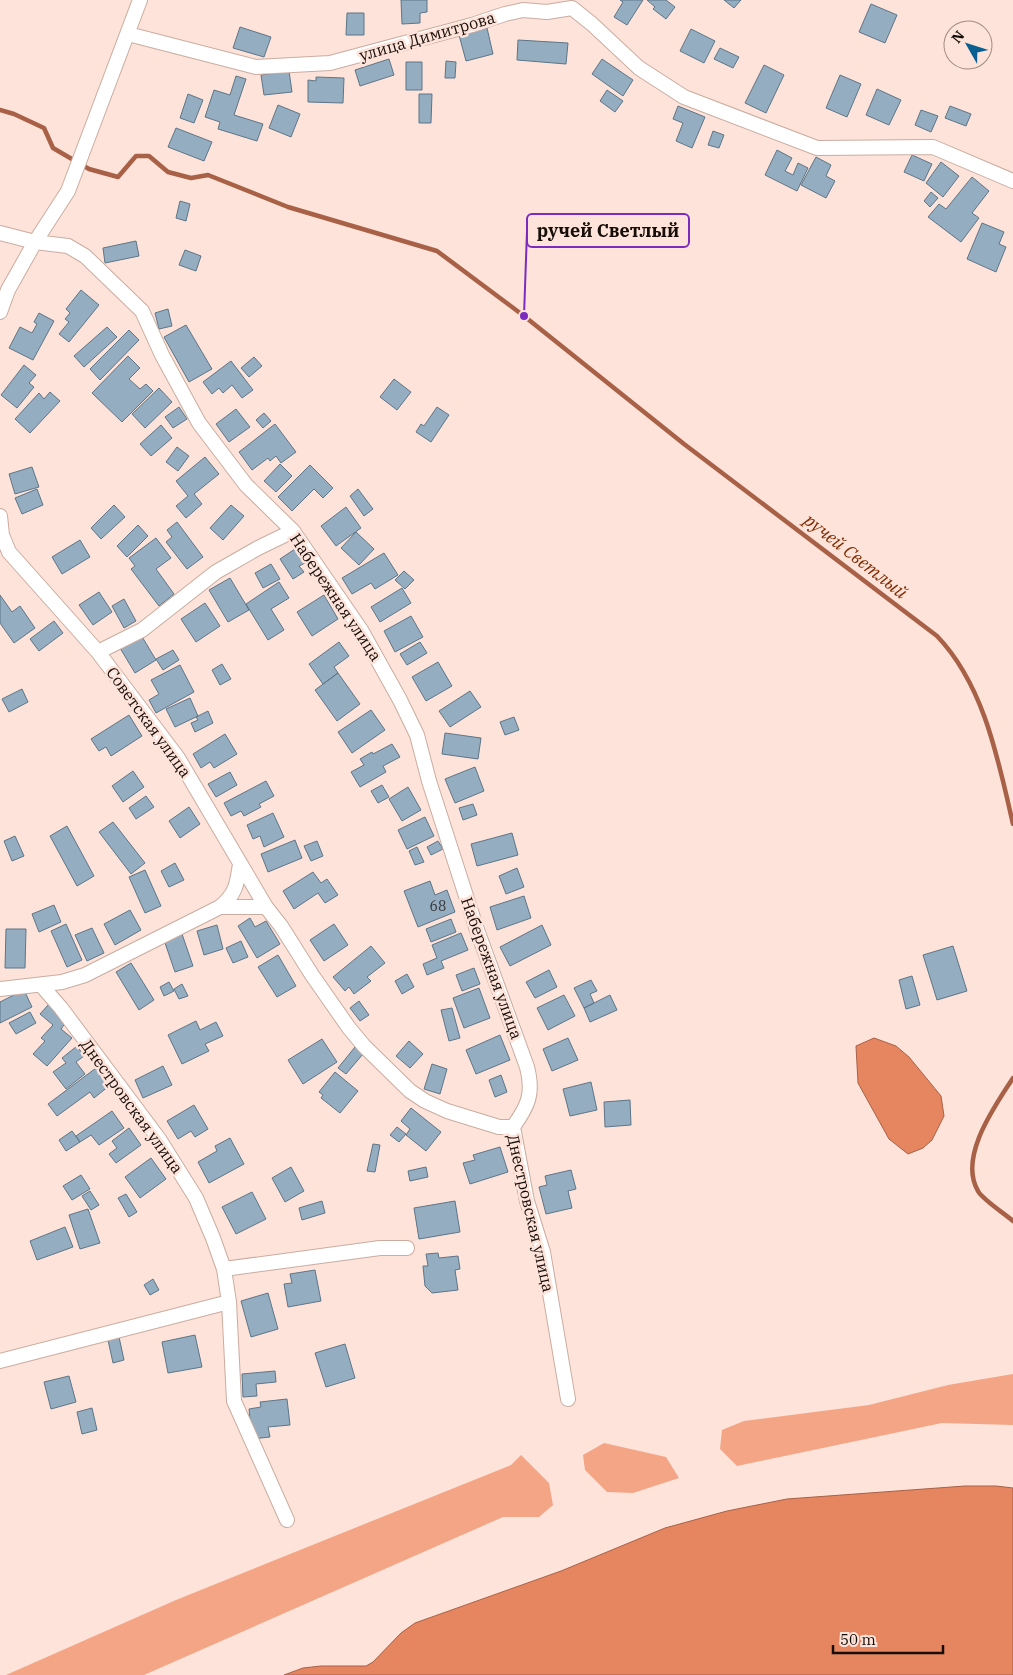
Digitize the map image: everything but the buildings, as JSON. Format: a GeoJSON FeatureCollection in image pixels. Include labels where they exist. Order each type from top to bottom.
{"type":"FeatureCollection","features":[{"type":"Feature","properties":{"kind":"street"},"geometry":{"type":"LineString","coordinates":[[0,312],[8,290],[35,242],[68,191],[140,0]]}},
{"type":"Feature","properties":{"kind":"street"},"geometry":{"type":"LineString","coordinates":[[523,10],[533,0]]}},
{"type":"Feature","properties":{"kind":"street","name":"улица Димитрова"},"geometry":{"type":"LineString","coordinates":[[128,34],[256,67],[330,63],[523,10],[547,12],[572,4],[640,68],[684,97],[817,148],[933,147],[1013,181]]}},
{"type":"Feature","properties":{"kind":"street","name":"Набережная улица"},"geometry":{"type":"LineString","coordinates":[[0,233],[35,242],[68,246],[85,256],[142,311],[162,355],[199,423],[246,485],[292,531],[362,630],[417,735],[429,781],[476,927],[527,1068],[531,1082],[531,1092],[525,1109],[513,1127]]}},
{"type":"Feature","properties":{"kind":"street","name":"Советская улица"},"geometry":{"type":"LineString","coordinates":[[0,516],[4,558],[98,652],[178,758],[266,907]]}},
{"type":"Feature","properties":{"kind":"street"},"geometry":{"type":"LineString","coordinates":[[98,652],[142,630],[216,572],[292,531]]}},
{"type":"Feature","properties":{"kind":"street"},"geometry":{"type":"LineString","coordinates":[[0,989],[62,982],[86,975],[220,907],[231,898],[240,864]]}},
{"type":"Feature","properties":{"kind":"street"},"geometry":{"type":"LineString","coordinates":[[220,907],[266,907]]}},
{"type":"Feature","properties":{"kind":"street","name":"Днестровская улица"},"geometry":{"type":"LineString","coordinates":[[266,907],[281,926],[349,1028],[364,1046],[410,1091],[425,1101],[447,1111],[499,1127],[513,1127],[527,1201],[543,1252],[568,1399]]}},
{"type":"Feature","properties":{"kind":"street","name":"Днестровская улица"},"geometry":{"type":"LineString","coordinates":[[41,985],[61,1008],[159,1139],[196,1198],[224,1269],[229,1302],[234,1401],[287,1520]]}},
{"type":"Feature","properties":{"kind":"street"},"geometry":{"type":"LineString","coordinates":[[224,1269],[380,1248],[408,1248]]}},
{"type":"Feature","properties":{"kind":"street"},"geometry":{"type":"LineString","coordinates":[[0,1361],[229,1302]]}},
{"type":"Feature","properties":{"kind":"shaded area"},"geometry":{"type":"Polygon","coordinates":[[[874,1038],[896,1046],[909,1057],[941,1096],[944,1116],[932,1140],[923,1148],[908,1154],[889,1139],[858,1083],[856,1046],[874,1038]]]}},
{"type":"Feature","properties":{"kind":"shaded area"},"geometry":{"type":"Polygon","coordinates":[[[1013,1374],[1013,1425],[942,1423],[737,1466],[720,1449],[722,1430],[744,1421],[869,1405],[948,1385],[1013,1374]]]}},
{"type":"Feature","properties":{"kind":"shaded area"},"geometry":{"type":"Polygon","coordinates":[[[604,1443],[666,1457],[679,1478],[633,1493],[607,1492],[585,1470],[583,1455],[604,1443]]]}},
{"type":"Feature","properties":{"kind":"shaded area"},"geometry":{"type":"Polygon","coordinates":[[[521,1455],[549,1483],[553,1505],[539,1517],[503,1517],[144,1675],[6,1675],[176,1600],[511,1465],[521,1455]]]}},
{"type":"Feature","properties":{"kind":"shaded area"},"geometry":{"type":"Polygon","coordinates":[[[965,1486],[1013,1488],[1013,1675],[284,1675],[303,1668],[321,1666],[366,1666],[373,1662],[401,1633],[415,1623],[561,1571],[665,1528],[727,1511],[787,1499],[965,1486]]]}},
{"type":"Feature","properties":{"kind":"waterway","name":"ручей Светлый"},"geometry":{"type":"LineString","coordinates":[[0,110],[14,114],[44,128],[53,148],[89,169],[118,177],[136,156],[149,156],[168,172],[191,178],[208,175],[288,207],[437,251],[524,316],[684,444],[937,636],[953,655],[967,677],[978,700],[995,749],[1013,824]]}},
{"type":"Feature","properties":{"kind":"waterway","name":"ручей Светлый"},"geometry":{"type":"LineString","coordinates":[[1013,1078],[981,1132],[972,1163],[973,1178],[980,1194],[1013,1221]]}},
{"type":"Feature","properties":{"kind":"place","name":"ручей Светлый"},"geometry":{"type":"Point","coordinates":[524,316]}}]}
